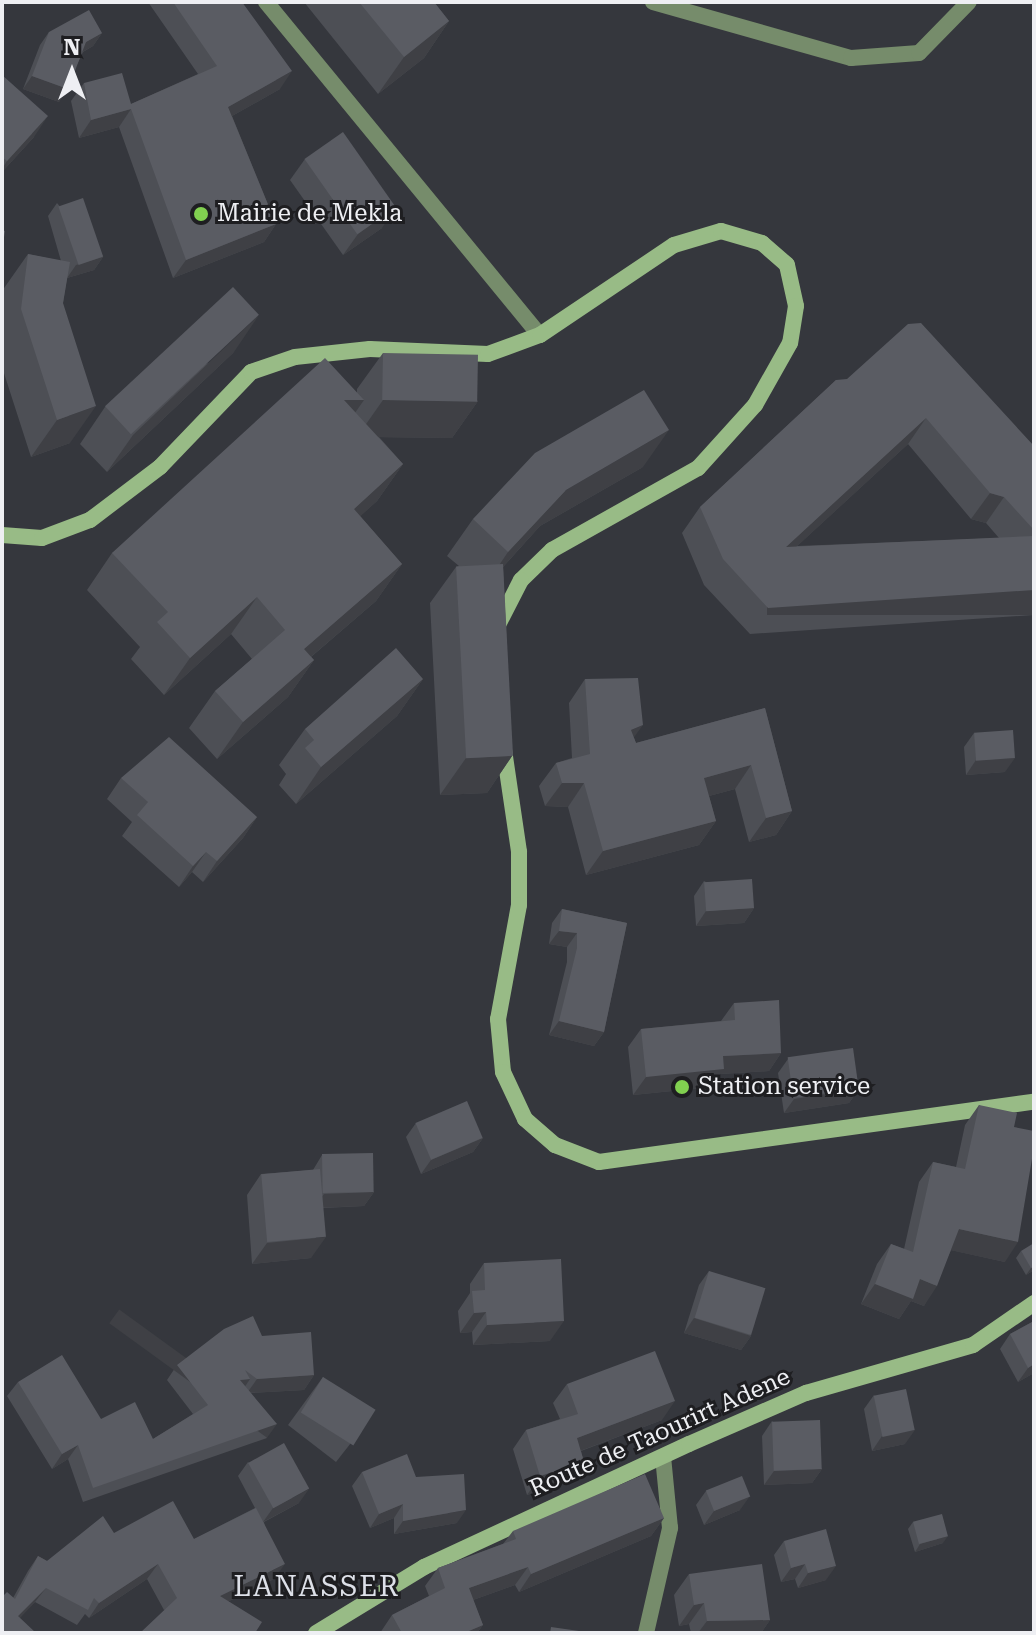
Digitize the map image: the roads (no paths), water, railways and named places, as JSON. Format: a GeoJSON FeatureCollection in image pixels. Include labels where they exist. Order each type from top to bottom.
{"type":"FeatureCollection","features":[{"type":"Feature","properties":{"kind":"main road"},"geometry":{"type":"LineString","coordinates":[[2,535],[42,538],[90,520],[160,467],[251,372],[295,357],[370,349],[488,354],[540,335],[674,245],[721,231],[762,243],[787,265],[796,306],[790,343],[755,405],[698,468],[552,550],[514,592],[495,641]]}},
{"type":"Feature","properties":{"kind":"main road"},"geometry":{"type":"LineString","coordinates":[[501,728],[519,852],[519,905],[498,1019],[503,1072],[525,1119],[555,1145],[599,1162],[1034,1102]]}},
{"type":"Feature","properties":{"kind":"main road","name":"Route de Taourirt Adene"},"geometry":{"type":"LineString","coordinates":[[316,1633],[424,1567],[663,1457],[806,1393],[973,1345],[1034,1303]]}},
{"type":"Feature","properties":{"kind":"street"},"geometry":{"type":"LineString","coordinates":[[266,2],[540,335]]}},
{"type":"Feature","properties":{"kind":"street"},"geometry":{"type":"LineString","coordinates":[[653,2],[851,58],[919,53],[969,2]]}},
{"type":"Feature","properties":{"kind":"street"},"geometry":{"type":"LineString","coordinates":[[646,1633],[670,1528],[663,1457]]}},
{"type":"Feature","properties":{"kind":"place","name":"Mairie de Mekla"},"geometry":{"type":"Point","coordinates":[201,214]}},
{"type":"Feature","properties":{"kind":"place","name":"Station service"},"geometry":{"type":"Point","coordinates":[682,1087]}},
{"type":"Feature","properties":{"kind":"district","name":"LANASSER"},"geometry":{"type":"Point","coordinates":[317,1587]}}]}
